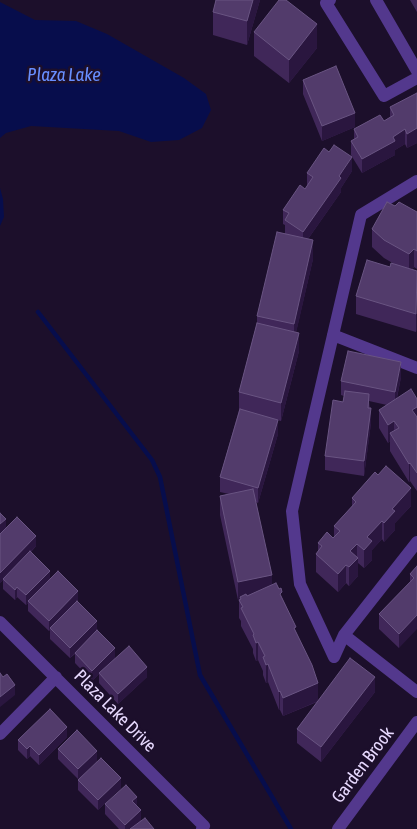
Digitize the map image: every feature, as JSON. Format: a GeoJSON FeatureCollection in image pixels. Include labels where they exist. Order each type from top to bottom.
{"type":"FeatureCollection","features":[{"type":"Feature","properties":{"kind":"street"},"geometry":{"type":"LineString","coordinates":[[330,0],[326,3],[384,96],[417,78]]}},
{"type":"Feature","properties":{"kind":"street"},"geometry":{"type":"LineString","coordinates":[[376,0],[417,71]]}},
{"type":"Feature","properties":{"kind":"street"},"geometry":{"type":"LineString","coordinates":[[417,181],[361,214],[292,511],[300,584],[334,658],[344,635],[417,542]]}},
{"type":"Feature","properties":{"kind":"street"},"geometry":{"type":"LineString","coordinates":[[333,335],[417,368]]}},
{"type":"Feature","properties":{"kind":"street","name":"Plaza Lake Drive"},"geometry":{"type":"LineString","coordinates":[[0,622],[203,828]]}},
{"type":"Feature","properties":{"kind":"street"},"geometry":{"type":"LineString","coordinates":[[344,635],[417,692]]}},
{"type":"Feature","properties":{"kind":"street"},"geometry":{"type":"LineString","coordinates":[[0,734],[56,677]]}},
{"type":"Feature","properties":{"kind":"street","name":"Garden Brook"},"geometry":{"type":"LineString","coordinates":[[338,829],[417,722]]}},
{"type":"Feature","properties":{"kind":"water","name":"Plaza Lake"},"geometry":{"type":"Polygon","coordinates":[[[0,2],[35,20],[76,21],[107,34],[184,78],[206,94],[211,110],[202,128],[179,140],[151,142],[119,131],[31,126],[6,133],[0,138],[0,2]]]}},
{"type":"Feature","properties":{"kind":"water"},"geometry":{"type":"Polygon","coordinates":[[[0,188],[4,217],[0,226],[0,188]]]}},
{"type":"Feature","properties":{"kind":"building"},"geometry":{"type":"Polygon","coordinates":[[[216,0],[253,0],[247,21],[213,12],[216,0]]]}},
{"type":"Feature","properties":{"kind":"building"},"geometry":{"type":"Polygon","coordinates":[[[279,0],[286,0],[317,24],[289,60],[254,32],[279,0]]]}},
{"type":"Feature","properties":{"kind":"building"},"geometry":{"type":"Polygon","coordinates":[[[336,66],[355,113],[322,126],[303,80],[336,66]]]}},
{"type":"Feature","properties":{"kind":"building"},"geometry":{"type":"Polygon","coordinates":[[[417,93],[417,128],[407,134],[405,129],[393,137],[395,141],[362,159],[351,141],[358,137],[354,129],[380,115],[384,121],[394,115],[390,107],[417,93]]]}},
{"type":"Feature","properties":{"kind":"building"},"geometry":{"type":"Polygon","coordinates":[[[334,145],[352,157],[339,176],[341,178],[303,232],[285,220],[289,213],[283,210],[300,185],[305,189],[313,177],[307,173],[324,148],[329,152],[334,145]]]}},
{"type":"Feature","properties":{"kind":"building"},"geometry":{"type":"Polygon","coordinates":[[[387,202],[395,206],[399,202],[417,212],[417,251],[414,249],[409,254],[384,240],[372,229],[387,202]]]}},
{"type":"Feature","properties":{"kind":"building"},"geometry":{"type":"Polygon","coordinates":[[[277,232],[313,240],[294,324],[257,316],[277,232]]]}},
{"type":"Feature","properties":{"kind":"building"},"geometry":{"type":"Polygon","coordinates":[[[367,260],[390,267],[391,263],[417,271],[416,314],[356,296],[367,260]]]}},
{"type":"Feature","properties":{"kind":"building"},"geometry":{"type":"Polygon","coordinates":[[[257,323],[299,333],[281,403],[239,392],[257,323]]]}},
{"type":"Feature","properties":{"kind":"building"},"geometry":{"type":"Polygon","coordinates":[[[348,351],[401,362],[395,392],[341,381],[348,351]]]}},
{"type":"Feature","properties":{"kind":"building"},"geometry":{"type":"Polygon","coordinates":[[[411,389],[417,399],[417,407],[412,410],[417,417],[417,473],[409,464],[390,433],[399,428],[394,421],[388,425],[379,410],[411,389]]]}},
{"type":"Feature","properties":{"kind":"building"},"geometry":{"type":"Polygon","coordinates":[[[345,391],[369,394],[368,408],[371,408],[364,461],[325,456],[333,400],[343,402],[345,391]]]}},
{"type":"Feature","properties":{"kind":"building"},"geometry":{"type":"Polygon","coordinates":[[[240,409],[278,420],[258,488],[220,477],[240,409]]]}},
{"type":"Feature","properties":{"kind":"building"},"geometry":{"type":"Polygon","coordinates":[[[386,466],[411,488],[392,509],[395,511],[384,523],[382,521],[367,537],[372,541],[364,550],[357,544],[350,551],[358,558],[349,567],[346,565],[338,574],[316,554],[322,546],[318,543],[327,532],[333,538],[340,531],[334,526],[356,502],[352,498],[375,472],[378,475],[386,466]]]}},
{"type":"Feature","properties":{"kind":"building"},"geometry":{"type":"Polygon","coordinates":[[[253,489],[272,575],[238,582],[220,496],[253,489]]]}},
{"type":"Feature","properties":{"kind":"building"},"geometry":{"type":"Polygon","coordinates":[[[0,513],[6,519],[0,524],[0,513]]]}},
{"type":"Feature","properties":{"kind":"building"},"geometry":{"type":"Polygon","coordinates":[[[17,517],[36,536],[0,573],[0,534],[17,517]]]}},
{"type":"Feature","properties":{"kind":"building"},"geometry":{"type":"Polygon","coordinates":[[[30,551],[50,571],[26,595],[17,587],[15,590],[3,579],[30,551]]]}},
{"type":"Feature","properties":{"kind":"building"},"geometry":{"type":"Polygon","coordinates":[[[417,566],[417,615],[399,634],[379,614],[414,578],[410,574],[417,566]]]}},
{"type":"Feature","properties":{"kind":"building"},"geometry":{"type":"Polygon","coordinates":[[[58,571],[78,591],[49,621],[28,601],[58,571]]]}},
{"type":"Feature","properties":{"kind":"building"},"geometry":{"type":"Polygon","coordinates":[[[276,583],[279,589],[281,588],[282,592],[280,594],[296,627],[294,628],[312,665],[318,683],[283,698],[268,664],[266,665],[263,657],[265,656],[258,642],[256,643],[239,600],[241,599],[240,597],[246,594],[247,596],[276,583]]]}},
{"type":"Feature","properties":{"kind":"building"},"geometry":{"type":"Polygon","coordinates":[[[77,601],[97,621],[70,648],[50,628],[77,601]]]}},
{"type":"Feature","properties":{"kind":"building"},"geometry":{"type":"Polygon","coordinates":[[[97,630],[115,648],[92,671],[75,653],[97,630]]]}},
{"type":"Feature","properties":{"kind":"building"},"geometry":{"type":"Polygon","coordinates":[[[129,646],[147,667],[118,694],[99,673],[129,646]]]}},
{"type":"Feature","properties":{"kind":"building"},"geometry":{"type":"Polygon","coordinates":[[[350,658],[375,677],[321,747],[297,729],[350,658]]]}},
{"type":"Feature","properties":{"kind":"building"},"geometry":{"type":"Polygon","coordinates":[[[0,673],[3,677],[7,674],[15,685],[0,697],[0,673]]]}},
{"type":"Feature","properties":{"kind":"building"},"geometry":{"type":"Polygon","coordinates":[[[50,709],[67,727],[39,755],[30,746],[27,749],[18,740],[50,709]]]}},
{"type":"Feature","properties":{"kind":"building"},"geometry":{"type":"Polygon","coordinates":[[[77,730],[97,751],[78,769],[58,749],[77,730]]]}},
{"type":"Feature","properties":{"kind":"building"},"geometry":{"type":"Polygon","coordinates":[[[101,758],[121,778],[98,800],[78,780],[101,758]]]}},
{"type":"Feature","properties":{"kind":"building"},"geometry":{"type":"Polygon","coordinates":[[[126,785],[137,797],[132,801],[141,810],[125,825],[105,804],[126,785]]]}},
{"type":"Feature","properties":{"kind":"building"},"geometry":{"type":"Polygon","coordinates":[[[145,818],[154,829],[130,829],[145,818]]]}},
{"type":"Feature","properties":{"kind":"waterway"},"geometry":{"type":"LineString","coordinates":[[38,312],[152,460],[160,477],[200,675],[291,829]]}}]}
